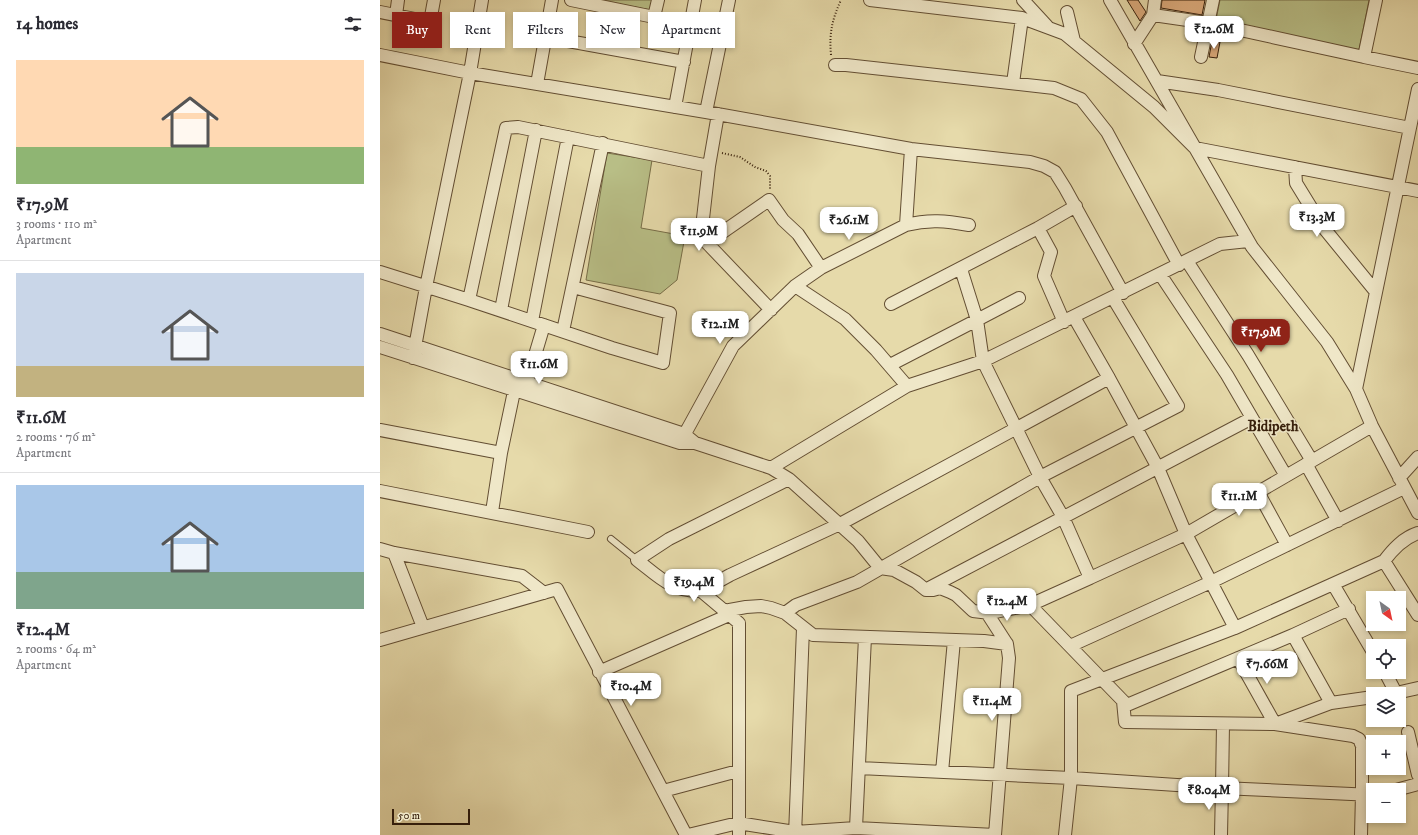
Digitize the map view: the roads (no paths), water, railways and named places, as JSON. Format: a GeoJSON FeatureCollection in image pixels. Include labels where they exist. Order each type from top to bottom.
{"type":"FeatureCollection","features":[{"type":"Feature","properties":{"kind":"street"},"geometry":{"type":"LineString","coordinates":[[396,12],[398,0]]}},
{"type":"Feature","properties":{"kind":"street"},"geometry":{"type":"LineString","coordinates":[[432,12],[434,0]]}},
{"type":"Feature","properties":{"kind":"street"},"geometry":{"type":"LineString","coordinates":[[415,352],[426,287],[470,73],[482,0]]}},
{"type":"Feature","properties":{"kind":"street"},"geometry":{"type":"LineString","coordinates":[[550,12],[552,0]]}},
{"type":"Feature","properties":{"kind":"street"},"geometry":{"type":"LineString","coordinates":[[571,0],[654,17],[658,0]]}},
{"type":"Feature","properties":{"kind":"street"},"geometry":{"type":"LineString","coordinates":[[675,107],[696,0]]}},
{"type":"Feature","properties":{"kind":"street"},"geometry":{"type":"LineString","coordinates":[[706,112],[729,0]]}},
{"type":"Feature","properties":{"kind":"street"},"geometry":{"type":"LineString","coordinates":[[870,0],[1022,18],[1065,34],[1154,107],[1195,148],[1418,191]]}},
{"type":"Feature","properties":{"kind":"street"},"geometry":{"type":"LineString","coordinates":[[1023,0],[1050,28]]}},
{"type":"Feature","properties":{"kind":"street"},"geometry":{"type":"LineString","coordinates":[[1110,0],[1134,44],[1158,81],[1248,241],[1327,342],[1356,389],[1372,426],[1418,514]]}},
{"type":"Feature","properties":{"kind":"street"},"geometry":{"type":"LineString","coordinates":[[1134,44],[1153,15],[1155,0]]}},
{"type":"Feature","properties":{"kind":"street"},"geometry":{"type":"LineString","coordinates":[[1201,57],[1213,0]]}},
{"type":"Feature","properties":{"kind":"street"},"geometry":{"type":"LineString","coordinates":[[1364,57],[1376,0]]}},
{"type":"Feature","properties":{"kind":"street"},"geometry":{"type":"LineString","coordinates":[[380,12],[392,14]]}},
{"type":"Feature","properties":{"kind":"street"},"geometry":{"type":"LineString","coordinates":[[1067,12],[1074,41]]}},
{"type":"Feature","properties":{"kind":"street"},"geometry":{"type":"LineString","coordinates":[[1153,15],[1208,23],[1418,68]]}},
{"type":"Feature","properties":{"kind":"street"},"geometry":{"type":"LineString","coordinates":[[1013,83],[1022,18]]}},
{"type":"Feature","properties":{"kind":"street"},"geometry":{"type":"LineString","coordinates":[[578,43],[684,62]]}},
{"type":"Feature","properties":{"kind":"street"},"geometry":{"type":"LineString","coordinates":[[537,84],[544,48]]}},
{"type":"Feature","properties":{"kind":"street"},"geometry":{"type":"LineString","coordinates":[[380,56],[470,73],[718,114],[911,149],[1010,160],[1044,166],[1056,172],[1076,206],[1118,296],[1178,406],[1040,477],[857,582],[796,605],[785,613]]}},
{"type":"Feature","properties":{"kind":"street"},"geometry":{"type":"LineString","coordinates":[[835,66],[846,65],[1054,88],[1082,99],[1107,132],[1183,263],[1248,355],[1309,462],[1338,521]]}},
{"type":"Feature","properties":{"kind":"street"},"geometry":{"type":"LineString","coordinates":[[1158,81],[1218,90],[1410,128]]}},
{"type":"Feature","properties":{"kind":"street"},"geometry":{"type":"LineString","coordinates":[[1356,389],[1418,89]]}},
{"type":"Feature","properties":{"kind":"street"},"geometry":{"type":"LineString","coordinates":[[718,114],[709,166],[701,236],[771,310]]}},
{"type":"Feature","properties":{"kind":"street"},"geometry":{"type":"LineString","coordinates":[[469,300],[506,128],[518,127],[536,130],[709,166]]}},
{"type":"Feature","properties":{"kind":"street"},"geometry":{"type":"LineString","coordinates":[[501,310],[536,130]]}},
{"type":"Feature","properties":{"kind":"street"},"geometry":{"type":"LineString","coordinates":[[532,321],[568,136]]}},
{"type":"Feature","properties":{"kind":"street"},"geometry":{"type":"LineString","coordinates":[[563,331],[603,143]]}},
{"type":"Feature","properties":{"kind":"street"},"geometry":{"type":"LineString","coordinates":[[906,225],[911,149]]}},
{"type":"Feature","properties":{"kind":"street"},"geometry":{"type":"LineString","coordinates":[[1295,167],[1296,182],[1323,227],[1376,292]]}},
{"type":"Feature","properties":{"kind":"street"},"geometry":{"type":"LineString","coordinates":[[706,243],[769,200],[783,220],[798,234],[821,268]]}},
{"type":"Feature","properties":{"kind":"street"},"geometry":{"type":"LineString","coordinates":[[891,304],[1038,228],[1076,206]]}},
{"type":"Feature","properties":{"kind":"street"},"geometry":{"type":"LineString","coordinates":[[682,438],[733,346],[795,286],[821,268],[906,225],[921,221],[945,221],[968,225]]}},
{"type":"Feature","properties":{"kind":"street"},"geometry":{"type":"LineString","coordinates":[[1038,228],[1051,252],[1044,276],[1069,319],[1109,378],[1137,428],[1158,468],[1186,534],[1235,628]]}},
{"type":"Feature","properties":{"kind":"street"},"geometry":{"type":"LineString","coordinates":[[771,468],[907,386],[983,362],[1220,244],[1248,241]]}},
{"type":"Feature","properties":{"kind":"street"},"geometry":{"type":"LineString","coordinates":[[960,268],[977,320],[983,362],[1040,477],[1063,518],[1090,578]]}},
{"type":"Feature","properties":{"kind":"street"},"geometry":{"type":"LineString","coordinates":[[380,272],[663,363],[670,313],[573,287]]}},
{"type":"Feature","properties":{"kind":"street"},"geometry":{"type":"LineString","coordinates":[[1160,274],[1227,375],[1286,476]]}},
{"type":"Feature","properties":{"kind":"street"},"geometry":{"type":"LineString","coordinates":[[795,286],[844,319],[890,365],[907,386]]}},
{"type":"Feature","properties":{"kind":"street"},"geometry":{"type":"LineString","coordinates":[[890,365],[1019,298]]}},
{"type":"Feature","properties":{"kind":"street"},"geometry":{"type":"LineString","coordinates":[[492,512],[501,453],[519,383],[544,325]]}},
{"type":"Feature","properties":{"kind":"street"},"geometry":{"type":"LineString","coordinates":[[381,343],[519,383],[771,468],[789,479],[840,524],[863,546],[880,568],[894,570],[916,582],[926,590],[940,588],[950,592],[956,595],[973,611],[987,613],[1030,604],[1186,534],[1372,426]]}},
{"type":"Feature","properties":{"kind":"street"},"geometry":{"type":"LineString","coordinates":[[789,479],[669,539],[637,560],[669,585],[690,591],[701,591],[730,575],[840,524],[1109,378]]}},
{"type":"Feature","properties":{"kind":"street"},"geometry":{"type":"LineString","coordinates":[[926,590],[1252,418]]}},
{"type":"Feature","properties":{"kind":"street"},"geometry":{"type":"LineString","coordinates":[[380,430],[501,453]]}},
{"type":"Feature","properties":{"kind":"street"},"geometry":{"type":"LineString","coordinates":[[1070,646],[1211,582],[1338,521],[1402,483],[1418,457]]}},
{"type":"Feature","properties":{"kind":"street"},"geometry":{"type":"LineString","coordinates":[[380,490],[588,532]]}},
{"type":"Feature","properties":{"kind":"street"},"geometry":{"type":"LineString","coordinates":[[1258,492],[1288,545]]}},
{"type":"Feature","properties":{"kind":"street"},"geometry":{"type":"LineString","coordinates":[[1065,835],[1071,778],[1071,691],[1235,628],[1384,561],[1393,549],[1403,541],[1418,533]]}},
{"type":"Feature","properties":{"kind":"street"},"geometry":{"type":"LineString","coordinates":[[380,549],[394,553],[522,576],[544,593]]}},
{"type":"Feature","properties":{"kind":"street"},"geometry":{"type":"LineString","coordinates":[[394,553],[423,627]]}},
{"type":"Feature","properties":{"kind":"street"},"geometry":{"type":"LineString","coordinates":[[1384,561],[1418,615]]}},
{"type":"Feature","properties":{"kind":"street"},"geometry":{"type":"LineString","coordinates":[[1333,584],[1366,639]]}},
{"type":"Feature","properties":{"kind":"street"},"geometry":{"type":"LineString","coordinates":[[381,637],[423,627],[557,589],[599,672],[687,835],[738,829],[795,833],[856,828],[1002,835]]}},
{"type":"Feature","properties":{"kind":"street"},"geometry":{"type":"LineString","coordinates":[[701,591],[739,623],[738,829]]}},
{"type":"Feature","properties":{"kind":"street"},"geometry":{"type":"LineString","coordinates":[[1030,604],[1127,705],[1293,636],[1349,609]]}},
{"type":"Feature","properties":{"kind":"street"},"geometry":{"type":"LineString","coordinates":[[599,672],[727,613],[746,607],[761,606],[785,613],[813,635],[984,641],[1007,644]]}},
{"type":"Feature","properties":{"kind":"street"},"geometry":{"type":"LineString","coordinates":[[987,613],[1007,644],[1009,658],[995,834]]}},
{"type":"Feature","properties":{"kind":"street"},"geometry":{"type":"LineString","coordinates":[[795,833],[803,628]]}},
{"type":"Feature","properties":{"kind":"street"},"geometry":{"type":"LineString","coordinates":[[1293,636],[1331,703]]}},
{"type":"Feature","properties":{"kind":"street"},"geometry":{"type":"LineString","coordinates":[[856,828],[865,637]]}},
{"type":"Feature","properties":{"kind":"street"},"geometry":{"type":"LineString","coordinates":[[942,772],[954,640]]}},
{"type":"Feature","properties":{"kind":"street"},"geometry":{"type":"LineString","coordinates":[[1238,658],[1275,724]]}},
{"type":"Feature","properties":{"kind":"street"},"geometry":{"type":"LineString","coordinates":[[1406,690],[1418,688]]}},
{"type":"Feature","properties":{"kind":"street"},"geometry":{"type":"LineString","coordinates":[[1275,724],[1331,703],[1366,698]]}},
{"type":"Feature","properties":{"kind":"street"},"geometry":{"type":"LineString","coordinates":[[1122,701],[1125,722],[1275,724],[1353,736],[1359,739],[1362,746],[1367,783]]}},
{"type":"Feature","properties":{"kind":"street"},"geometry":{"type":"LineString","coordinates":[[1221,835],[1223,724]]}},
{"type":"Feature","properties":{"kind":"street"},"geometry":{"type":"LineString","coordinates":[[1408,732],[1418,775]]}},
{"type":"Feature","properties":{"kind":"street"},"geometry":{"type":"LineString","coordinates":[[859,768],[1071,778],[1222,788],[1366,795]]}},
{"type":"Feature","properties":{"kind":"street"},"geometry":{"type":"LineString","coordinates":[[663,791],[738,771]]}},
{"type":"Feature","properties":{"kind":"street"},"geometry":{"type":"LineString","coordinates":[[1406,787],[1418,784]]}},
{"type":"Feature","properties":{"kind":"street"},"geometry":{"type":"LineString","coordinates":[[1361,835],[1366,806]]}},
{"type":"Feature","properties":{"kind":"lane"},"geometry":{"type":"LineString","coordinates":[[611,539],[637,560]]}},
{"type":"Feature","properties":{"kind":"district","name":"Bidipeth"},"geometry":{"type":"Point","coordinates":[1273,426]}}]}
